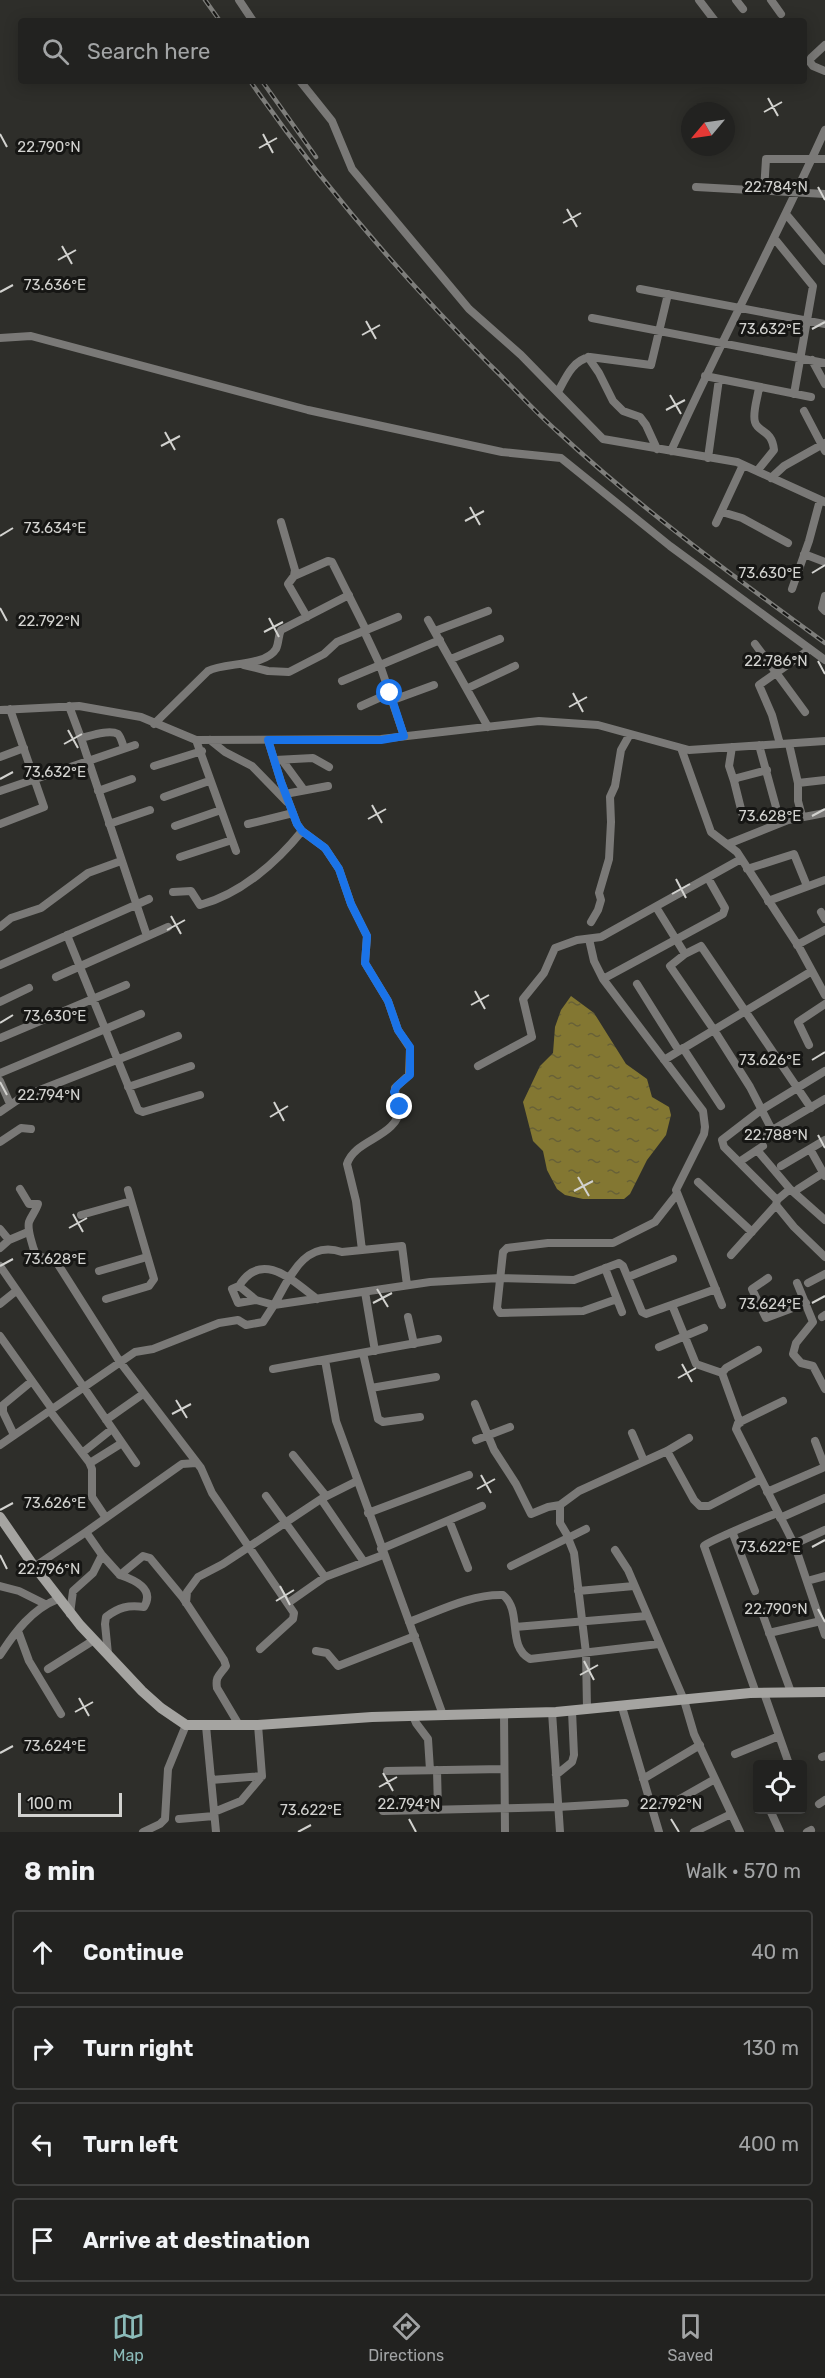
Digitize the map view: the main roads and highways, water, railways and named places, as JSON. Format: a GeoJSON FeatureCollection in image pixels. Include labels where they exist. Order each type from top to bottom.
{"type":"FeatureCollection","features":[{"type":"Feature","properties":{"kind":"water"},"geometry":{"type":"Polygon","coordinates":[[[571,996],[594,1013],[626,1064],[647,1079],[652,1097],[669,1107],[671,1115],[666,1135],[647,1160],[630,1194],[624,1199],[583,1199],[565,1195],[557,1189],[547,1170],[543,1151],[533,1141],[523,1102],[540,1066],[553,1053],[555,1027],[561,1010],[571,996]]]}},
{"type":"Feature","properties":{"kind":"railway"},"geometry":{"type":"LineString","coordinates":[[205,0],[218,18]]}},
{"type":"Feature","properties":{"kind":"railway"},"geometry":{"type":"LineString","coordinates":[[252,84],[305,156],[394,263],[457,332],[540,416],[655,515],[825,643]]}},
{"type":"Feature","properties":{"kind":"railway"},"geometry":{"type":"LineString","coordinates":[[264,84],[316,157]]}}]}
